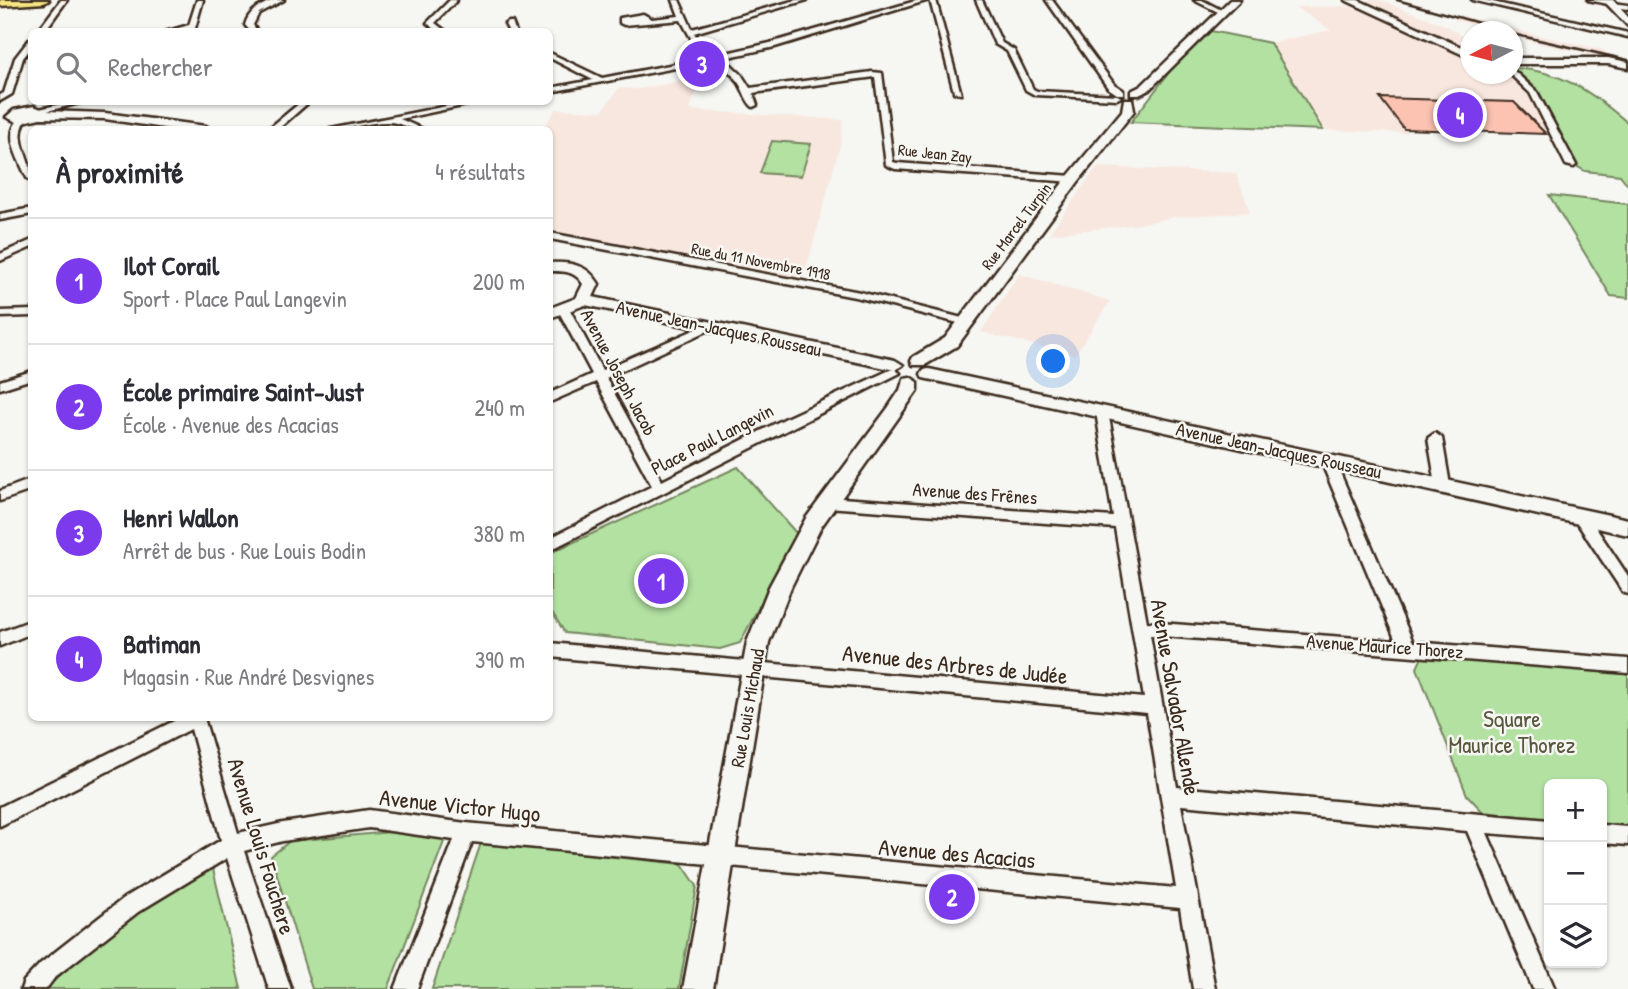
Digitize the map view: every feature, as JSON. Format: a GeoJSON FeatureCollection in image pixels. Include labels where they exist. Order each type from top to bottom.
{"type":"FeatureCollection","features":[{"type":"Feature","properties":{"kind":"main road"},"geometry":{"type":"LineString","coordinates":[[0,3],[44,0]]}},
{"type":"Feature","properties":{"kind":"street"},"geometry":{"type":"LineString","coordinates":[[43,28],[64,0]]}},
{"type":"Feature","properties":{"kind":"street"},"geometry":{"type":"LineString","coordinates":[[191,28],[200,0]]}},
{"type":"Feature","properties":{"kind":"street"},"geometry":{"type":"LineString","coordinates":[[252,28],[249,19],[256,11],[281,0]]}},
{"type":"Feature","properties":{"kind":"street"},"geometry":{"type":"LineString","coordinates":[[438,28],[431,23],[454,0]]}},
{"type":"Feature","properties":{"kind":"street"},"geometry":{"type":"LineString","coordinates":[[676,0],[683,18],[705,53],[738,76],[753,105]]}},
{"type":"Feature","properties":{"kind":"street"},"geometry":{"type":"LineString","coordinates":[[692,31],[804,0]]}},
{"type":"Feature","properties":{"kind":"street"},"geometry":{"type":"LineString","coordinates":[[553,89],[772,45],[906,2],[926,0]]}},
{"type":"Feature","properties":{"kind":"street"},"geometry":{"type":"LineString","coordinates":[[933,0],[958,92]]}},
{"type":"Feature","properties":{"kind":"street"},"geometry":{"type":"LineString","coordinates":[[979,0],[999,44],[1010,50],[1030,90],[1125,96]]}},
{"type":"Feature","properties":{"kind":"street"},"geometry":{"type":"LineString","coordinates":[[1049,0],[1111,86],[1125,96]]}},
{"type":"Feature","properties":{"kind":"street"},"geometry":{"type":"LineString","coordinates":[[1197,0],[1222,12]]}},
{"type":"Feature","properties":{"kind":"street","name":"Rue Marcel Turpin"},"geometry":{"type":"LineString","coordinates":[[924,367],[951,342],[1073,179],[1128,111],[1125,96],[1145,88],[1235,0]]}},
{"type":"Feature","properties":{"kind":"street"},"geometry":{"type":"LineString","coordinates":[[1350,0],[1460,50]]}},
{"type":"Feature","properties":{"kind":"street"},"geometry":{"type":"LineString","coordinates":[[1475,0],[1628,35]]}},
{"type":"Feature","properties":{"kind":"street"},"geometry":{"type":"LineString","coordinates":[[1591,0],[1628,7]]}},
{"type":"Feature","properties":{"kind":"street"},"geometry":{"type":"LineString","coordinates":[[1609,3],[1627,22]]}},
{"type":"Feature","properties":{"kind":"street"},"geometry":{"type":"LineString","coordinates":[[651,21],[683,18]]}},
{"type":"Feature","properties":{"kind":"street"},"geometry":{"type":"LineString","coordinates":[[509,24],[511,28]]}},
{"type":"Feature","properties":{"kind":"street"},"geometry":{"type":"LineString","coordinates":[[0,99],[8,94],[19,58],[28,47]]}},
{"type":"Feature","properties":{"kind":"street"},"geometry":{"type":"LineString","coordinates":[[553,56],[602,81]]}},
{"type":"Feature","properties":{"kind":"street"},"geometry":{"type":"LineString","coordinates":[[1523,61],[1608,61],[1628,65]]}},
{"type":"Feature","properties":{"kind":"street","name":"Rue Jean Zay"},"geometry":{"type":"LineString","coordinates":[[748,92],[879,75],[890,163],[1073,179]]}},
{"type":"Feature","properties":{"kind":"street"},"geometry":{"type":"LineString","coordinates":[[1523,82],[1533,92],[1571,165]]}},
{"type":"Feature","properties":{"kind":"street"},"geometry":{"type":"LineString","coordinates":[[0,107],[20,116],[73,105]]}},
{"type":"Feature","properties":{"kind":"street"},"geometry":{"type":"LineString","coordinates":[[283,125],[302,105]]}},
{"type":"Feature","properties":{"kind":"street"},"geometry":{"type":"LineString","coordinates":[[351,126],[461,105]]}},
{"type":"Feature","properties":{"kind":"street"},"geometry":{"type":"LineString","coordinates":[[63,109],[179,126]]}},
{"type":"Feature","properties":{"kind":"street"},"geometry":{"type":"LineString","coordinates":[[20,116],[15,135],[28,168]]}},
{"type":"Feature","properties":{"kind":"street"},"geometry":{"type":"LineString","coordinates":[[390,118],[411,126]]}},
{"type":"Feature","properties":{"kind":"street"},"geometry":{"type":"LineString","coordinates":[[0,217],[28,212]]}},
{"type":"Feature","properties":{"kind":"street","name":"Rue du 11 Novembre 1918"},"geometry":{"type":"LineString","coordinates":[[553,237],[860,295],[966,322]]}},
{"type":"Feature","properties":{"kind":"street"},"geometry":{"type":"LineString","coordinates":[[0,258],[28,245]]}},
{"type":"Feature","properties":{"kind":"street"},"geometry":{"type":"LineString","coordinates":[[553,267],[571,268],[588,277],[591,284],[584,300],[557,311]]}},
{"type":"Feature","properties":{"kind":"street","name":"Avenue Jean-Jacques Rousseau"},"geometry":{"type":"LineString","coordinates":[[584,300],[712,326],[900,373]]}},
{"type":"Feature","properties":{"kind":"street","name":"Avenue Joseph Jacob"},"geometry":{"type":"LineString","coordinates":[[557,311],[600,376],[660,489]]}},
{"type":"Feature","properties":{"kind":"street"},"geometry":{"type":"LineString","coordinates":[[0,314],[28,313]]}},
{"type":"Feature","properties":{"kind":"street"},"geometry":{"type":"LineString","coordinates":[[553,397],[712,326]]}},
{"type":"Feature","properties":{"kind":"street"},"geometry":{"type":"LineString","coordinates":[[900,373],[907,359],[924,367]]}},
{"type":"Feature","properties":{"kind":"street","name":"Avenue Jean-Jacques Rousseau"},"geometry":{"type":"LineString","coordinates":[[924,367],[1102,412],[1628,527]]}},
{"type":"Feature","properties":{"kind":"street","name":"Place Paul Langevin"},"geometry":{"type":"LineString","coordinates":[[553,542],[793,420],[900,373]]}},
{"type":"Feature","properties":{"kind":"street","name":"Rue Louis Michaud"},"geometry":{"type":"LineString","coordinates":[[698,989],[758,642],[780,587],[813,523],[909,390],[900,373]]}},
{"type":"Feature","properties":{"kind":"street"},"geometry":{"type":"LineString","coordinates":[[0,385],[28,376]]}},
{"type":"Feature","properties":{"kind":"street","name":"Avenue Salvador Allende"},"geometry":{"type":"LineString","coordinates":[[1102,412],[1205,989]]}},
{"type":"Feature","properties":{"kind":"street"},"geometry":{"type":"LineString","coordinates":[[1435,438],[1443,485]]}},
{"type":"Feature","properties":{"kind":"street"},"geometry":{"type":"LineString","coordinates":[[1328,461],[1407,647]]}},
{"type":"Feature","properties":{"kind":"street"},"geometry":{"type":"LineString","coordinates":[[0,496],[28,486]]}},
{"type":"Feature","properties":{"kind":"street","name":"Avenue des Frênes"},"geometry":{"type":"LineString","coordinates":[[827,502],[1121,523]]}},
{"type":"Feature","properties":{"kind":"street"},"geometry":{"type":"LineString","coordinates":[[1581,517],[1628,587]]}},
{"type":"Feature","properties":{"kind":"street"},"geometry":{"type":"LineString","coordinates":[[0,639],[28,628]]}},
{"type":"Feature","properties":{"kind":"street","name":"Avenue Maurice Thorez"},"geometry":{"type":"LineString","coordinates":[[1141,628],[1628,666]]}},
{"type":"Feature","properties":{"kind":"street"},"geometry":{"type":"LineString","coordinates":[[553,650],[752,667]]}},
{"type":"Feature","properties":{"kind":"street","name":"Avenue des Arbres de Judée"},"geometry":{"type":"LineString","coordinates":[[752,667],[1153,706]]}},
{"type":"Feature","properties":{"kind":"street"},"geometry":{"type":"LineString","coordinates":[[0,817],[190,721]]}},
{"type":"Feature","properties":{"kind":"street","name":"Avenue Louis Fouchere"},"geometry":{"type":"LineString","coordinates":[[197,721],[232,844],[280,989]]}},
{"type":"Feature","properties":{"kind":"street"},"geometry":{"type":"LineString","coordinates":[[1170,795],[1544,829]]}},
{"type":"Feature","properties":{"kind":"street","name":"Avenue Victor Hugo"},"geometry":{"type":"LineString","coordinates":[[32,989],[48,970],[131,905],[232,844],[283,832],[369,819],[466,832],[722,856]]}},
{"type":"Feature","properties":{"kind":"street"},"geometry":{"type":"LineString","coordinates":[[1474,822],[1544,989]]}},
{"type":"Feature","properties":{"kind":"street"},"geometry":{"type":"LineString","coordinates":[[407,989],[466,832]]}},
{"type":"Feature","properties":{"kind":"street"},"geometry":{"type":"LineString","coordinates":[[1607,834],[1628,836]]}},
{"type":"Feature","properties":{"kind":"street","name":"Avenue des Acacias"},"geometry":{"type":"LineString","coordinates":[[722,856],[1188,899]]}},
{"type":"Feature","properties":{"kind":"shaded area"},"geometry":{"type":"Polygon","coordinates":[[[1356,0],[1380,0],[1447,26],[1460,34],[1460,84],[1523,84],[1523,77],[1538,90],[1561,135],[1405,129],[1407,133],[1323,130],[1270,43],[1331,30],[1295,7],[1369,6],[1356,0]]]}},
{"type":"Feature","properties":{"kind":"shaded area"},"geometry":{"type":"Polygon","coordinates":[[[1459,15],[1482,21],[1460,22],[1454,20],[1459,15]]]}},
{"type":"Feature","properties":{"kind":"shaded area"},"geometry":{"type":"Polygon","coordinates":[[[1523,32],[1605,50],[1603,56],[1523,39],[1523,32]]]}},
{"type":"Feature","properties":{"kind":"shaded area"},"geometry":{"type":"Polygon","coordinates":[[[692,71],[705,71],[689,110],[843,120],[841,142],[801,279],[724,269],[679,258],[680,256],[553,233],[553,126],[545,126],[556,109],[602,111],[619,88],[638,89],[688,80],[692,71]]]}},
{"type":"Feature","properties":{"kind":"shaded area"},"geometry":{"type":"Polygon","coordinates":[[[1097,167],[1236,173],[1250,212],[1175,217],[1140,224],[1049,234],[1097,167]]]}},
{"type":"Feature","properties":{"kind":"shaded area"},"geometry":{"type":"Polygon","coordinates":[[[1019,274],[1110,301],[1075,355],[981,332],[1019,274]]]}},
{"type":"Feature","properties":{"kind":"green space"},"geometry":{"type":"Polygon","coordinates":[[[1211,31],[1270,43],[1323,130],[1131,122],[1171,70],[1211,31]]]}},
{"type":"Feature","properties":{"kind":"green space"},"geometry":{"type":"Polygon","coordinates":[[[1523,69],[1546,73],[1575,85],[1628,123],[1628,185],[1620,175],[1585,171],[1578,167],[1538,90],[1523,77],[1523,69]]]}},
{"type":"Feature","properties":{"kind":"green space"},"geometry":{"type":"Polygon","coordinates":[[[772,141],[811,144],[801,176],[760,173],[772,141]]]}},
{"type":"Feature","properties":{"kind":"green space"},"geometry":{"type":"Polygon","coordinates":[[[1549,195],[1628,204],[1628,298],[1611,296],[1549,195]]]}},
{"type":"Feature","properties":{"kind":"green space"},"geometry":{"type":"Polygon","coordinates":[[[738,467],[797,534],[740,643],[720,649],[565,633],[553,614],[553,552],[738,467]]]}},
{"type":"Feature","properties":{"kind":"green space","name":"Square Maurice Thorez"},"geometry":{"type":"Polygon","coordinates":[[[1422,657],[1628,674],[1628,827],[1607,825],[1607,779],[1544,779],[1544,818],[1483,812],[1467,795],[1417,668],[1422,657]]]}},
{"type":"Feature","properties":{"kind":"green space"},"geometry":{"type":"Polygon","coordinates":[[[391,832],[445,839],[388,989],[312,989],[271,856],[290,841],[391,832]]]}},
{"type":"Feature","properties":{"kind":"green space"},"geometry":{"type":"Polygon","coordinates":[[[481,843],[682,864],[697,886],[679,989],[432,989],[481,843]]]}},
{"type":"Feature","properties":{"kind":"green space"},"geometry":{"type":"Polygon","coordinates":[[[213,869],[241,989],[46,989],[89,947],[130,913],[213,869]]]}},
{"type":"Feature","properties":{"kind":"building"},"geometry":{"type":"Polygon","coordinates":[[[1380,98],[1514,102],[1546,134],[1404,129],[1380,98]]]}},
{"type":"Feature","properties":{"kind":"railway"},"geometry":{"type":"LineString","coordinates":[[1397,0],[1472,21]]}},
{"type":"Feature","properties":{"kind":"railway"},"geometry":{"type":"LineString","coordinates":[[1523,36],[1628,60]]}},
{"type":"Feature","properties":{"kind":"place","name":"Henri Wallon"},"geometry":{"type":"Point","coordinates":[702,64]}},
{"type":"Feature","properties":{"kind":"place","name":"Batiman"},"geometry":{"type":"Point","coordinates":[1460,115]}},
{"type":"Feature","properties":{"kind":"place","name":"Ilot Corail"},"geometry":{"type":"Point","coordinates":[661,581]}},
{"type":"Feature","properties":{"kind":"place","name":"École primaire Saint-Just"},"geometry":{"type":"Point","coordinates":[952,897]}}]}
